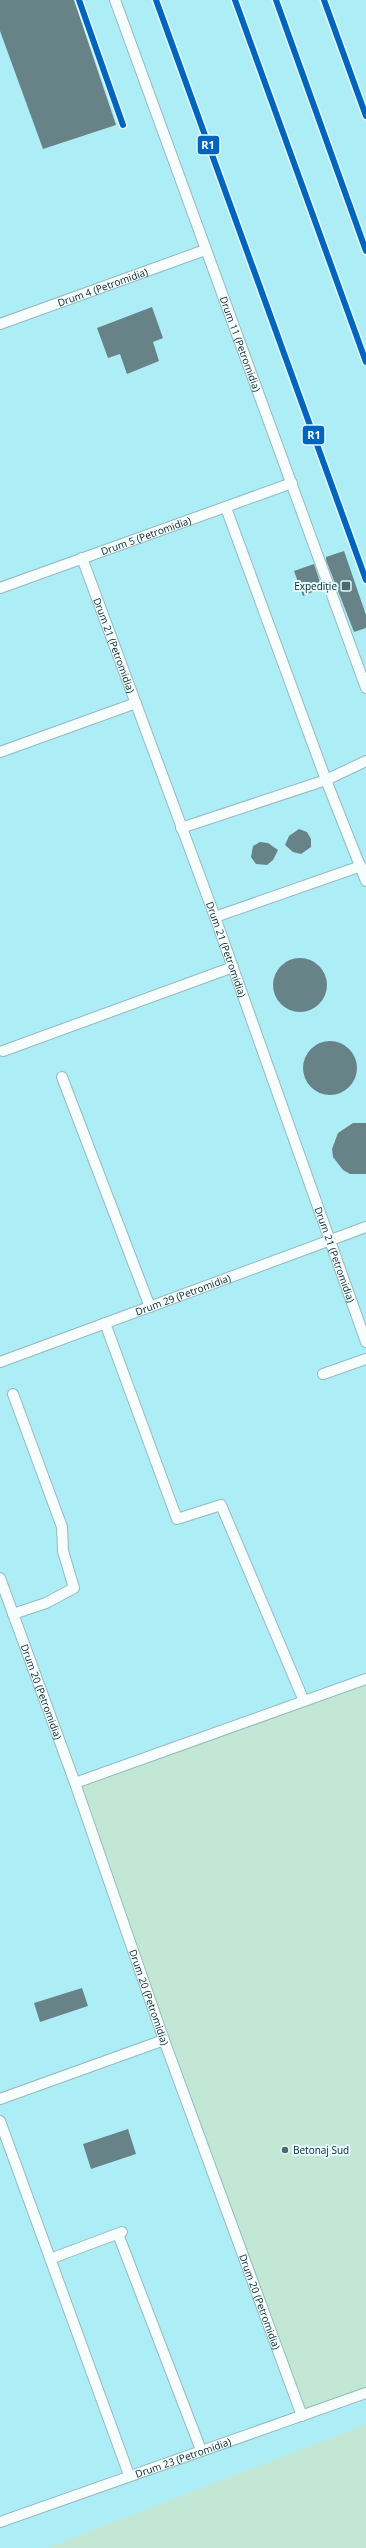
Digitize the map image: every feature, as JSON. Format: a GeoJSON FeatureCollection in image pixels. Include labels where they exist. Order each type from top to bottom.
{"type":"FeatureCollection","features":[{"type":"Feature","properties":{"kind":"lane","name":"Drum 11 (Petromidia)"},"geometry":{"type":"LineString","coordinates":[[115,0],[366,688]]}},
{"type":"Feature","properties":{"kind":"lane","name":"Drum 4 (Petromidia)"},"geometry":{"type":"LineString","coordinates":[[0,324],[205,250]]}},
{"type":"Feature","properties":{"kind":"lane","name":"Drum 5 (Petromidia)"},"geometry":{"type":"LineString","coordinates":[[0,588],[292,483]]}},
{"type":"Feature","properties":{"kind":"lane"},"geometry":{"type":"LineString","coordinates":[[226,508],[326,780],[366,881]]}},
{"type":"Feature","properties":{"kind":"lane","name":"Drum 21 (Petromidia)"},"geometry":{"type":"LineString","coordinates":[[82,558],[215,917],[366,1342]]}},
{"type":"Feature","properties":{"kind":"lane"},"geometry":{"type":"LineString","coordinates":[[0,752],[136,703]]}},
{"type":"Feature","properties":{"kind":"lane"},"geometry":{"type":"LineString","coordinates":[[181,828],[326,780],[366,761]]}},
{"type":"Feature","properties":{"kind":"lane"},"geometry":{"type":"LineString","coordinates":[[215,917],[361,866]]}},
{"type":"Feature","properties":{"kind":"lane"},"geometry":{"type":"LineString","coordinates":[[3,1050],[233,967]]}},
{"type":"Feature","properties":{"kind":"lane"},"geometry":{"type":"LineString","coordinates":[[62,1077],[150,1307]]}},
{"type":"Feature","properties":{"kind":"lane","name":"Drum 29 (Petromidia)"},"geometry":{"type":"LineString","coordinates":[[0,1362],[366,1227]]}},
{"type":"Feature","properties":{"kind":"lane"},"geometry":{"type":"LineString","coordinates":[[105,1323],[177,1519],[221,1505],[304,1701]]}},
{"type":"Feature","properties":{"kind":"lane"},"geometry":{"type":"LineString","coordinates":[[323,1374],[366,1359]]}},
{"type":"Feature","properties":{"kind":"lane"},"geometry":{"type":"LineString","coordinates":[[13,1394],[62,1527],[63,1551],[74,1588],[46,1603],[13,1614]]}},
{"type":"Feature","properties":{"kind":"lane","name":"Drum 20 (Petromidia)"},"geometry":{"type":"LineString","coordinates":[[0,1578],[75,1783],[164,2040],[302,2416]]}},
{"type":"Feature","properties":{"kind":"lane"},"geometry":{"type":"LineString","coordinates":[[75,1783],[366,1679]]}},
{"type":"Feature","properties":{"kind":"lane"},"geometry":{"type":"LineString","coordinates":[[0,2099],[164,2040]]}},
{"type":"Feature","properties":{"kind":"lane"},"geometry":{"type":"LineString","coordinates":[[0,2121],[129,2475]]}},
{"type":"Feature","properties":{"kind":"lane"},"geometry":{"type":"LineString","coordinates":[[50,2259],[120,2233],[201,2450]]}},
{"type":"Feature","properties":{"kind":"lane","name":"Drum 23 (Petromidia)"},"geometry":{"type":"LineString","coordinates":[[0,2522],[129,2475],[366,2393]]}},
{"type":"Feature","properties":{"kind":"shaded area"},"geometry":{"type":"Polygon","coordinates":[[[0,0],[366,0],[366,2424],[46,2548],[0,2548],[0,0]]]}},
{"type":"Feature","properties":{"kind":"green space"},"geometry":{"type":"Polygon","coordinates":[[[366,1678],[366,2393],[302,2416],[75,1783],[366,1678]]]}},
{"type":"Feature","properties":{"kind":"green space"},"geometry":{"type":"Polygon","coordinates":[[[366,2424],[366,2548],[46,2548],[366,2424]]]}},
{"type":"Feature","properties":{"kind":"building"},"geometry":{"type":"Polygon","coordinates":[[[0,0],[74,0],[116,125],[43,149],[0,31],[0,0]]]}},
{"type":"Feature","properties":{"kind":"building"},"geometry":{"type":"Polygon","coordinates":[[[152,307],[163,338],[153,342],[159,361],[127,374],[120,354],[108,358],[97,328],[152,307]]]}},
{"type":"Feature","properties":{"kind":"building","name":"Expediție"},"geometry":{"type":"Polygon","coordinates":[[[344,551],[366,615],[366,628],[354,632],[326,560],[326,557],[344,551]]]}},
{"type":"Feature","properties":{"kind":"building"},"geometry":{"type":"Polygon","coordinates":[[[314,564],[322,588],[303,596],[294,571],[314,564]]]}},
{"type":"Feature","properties":{"kind":"building"},"geometry":{"type":"Polygon","coordinates":[[[299,829],[307,832],[311,839],[311,847],[301,854],[293,852],[285,845],[289,836],[299,829]]]}},
{"type":"Feature","properties":{"kind":"building"},"geometry":{"type":"Polygon","coordinates":[[[260,842],[268,843],[278,850],[273,860],[267,865],[256,864],[251,857],[253,846],[260,842]]]}},
{"type":"Feature","properties":{"kind":"building"},"geometry":{"type":"Polygon","coordinates":[[[300,958],[310,960],[319,966],[325,975],[327,985],[325,995],[319,1004],[310,1010],[300,1012],[290,1010],[281,1004],[275,995],[273,985],[275,975],[281,966],[290,960],[300,958]]]}},
{"type":"Feature","properties":{"kind":"building"},"geometry":{"type":"Polygon","coordinates":[[[330,1041],[340,1043],[349,1049],[355,1058],[357,1068],[355,1078],[349,1087],[340,1093],[330,1095],[320,1093],[311,1087],[305,1078],[303,1068],[305,1058],[311,1049],[320,1043],[330,1041]]]}},
{"type":"Feature","properties":{"kind":"building"},"geometry":{"type":"Polygon","coordinates":[[[353,1123],[366,1123],[366,1174],[350,1174],[343,1170],[333,1157],[332,1149],[338,1133],[353,1123]]]}},
{"type":"Feature","properties":{"kind":"building"},"geometry":{"type":"Polygon","coordinates":[[[82,1988],[88,2006],[40,2022],[34,2003],[82,1988]]]}},
{"type":"Feature","properties":{"kind":"building"},"geometry":{"type":"Polygon","coordinates":[[[128,2129],[136,2154],[91,2169],[83,2144],[128,2129]]]}},
{"type":"Feature","properties":{"kind":"transit line","name":"R1"},"geometry":{"type":"LineString","coordinates":[[79,0],[123,125]]}},
{"type":"Feature","properties":{"kind":"transit line","name":"R1"},"geometry":{"type":"LineString","coordinates":[[156,0],[366,580]]}},
{"type":"Feature","properties":{"kind":"transit line","name":"R1"},"geometry":{"type":"LineString","coordinates":[[235,0],[366,362]]}},
{"type":"Feature","properties":{"kind":"transit line","name":"R1"},"geometry":{"type":"LineString","coordinates":[[276,0],[366,251]]}},
{"type":"Feature","properties":{"kind":"transit line","name":"R1"},"geometry":{"type":"LineString","coordinates":[[324,0],[366,116]]}},
{"type":"Feature","properties":{"kind":"place","name":"Expediție"},"geometry":{"type":"Point","coordinates":[346,586]}},
{"type":"Feature","properties":{"kind":"place","name":"Betonaj Sud"},"geometry":{"type":"Point","coordinates":[285,2150]}}]}
